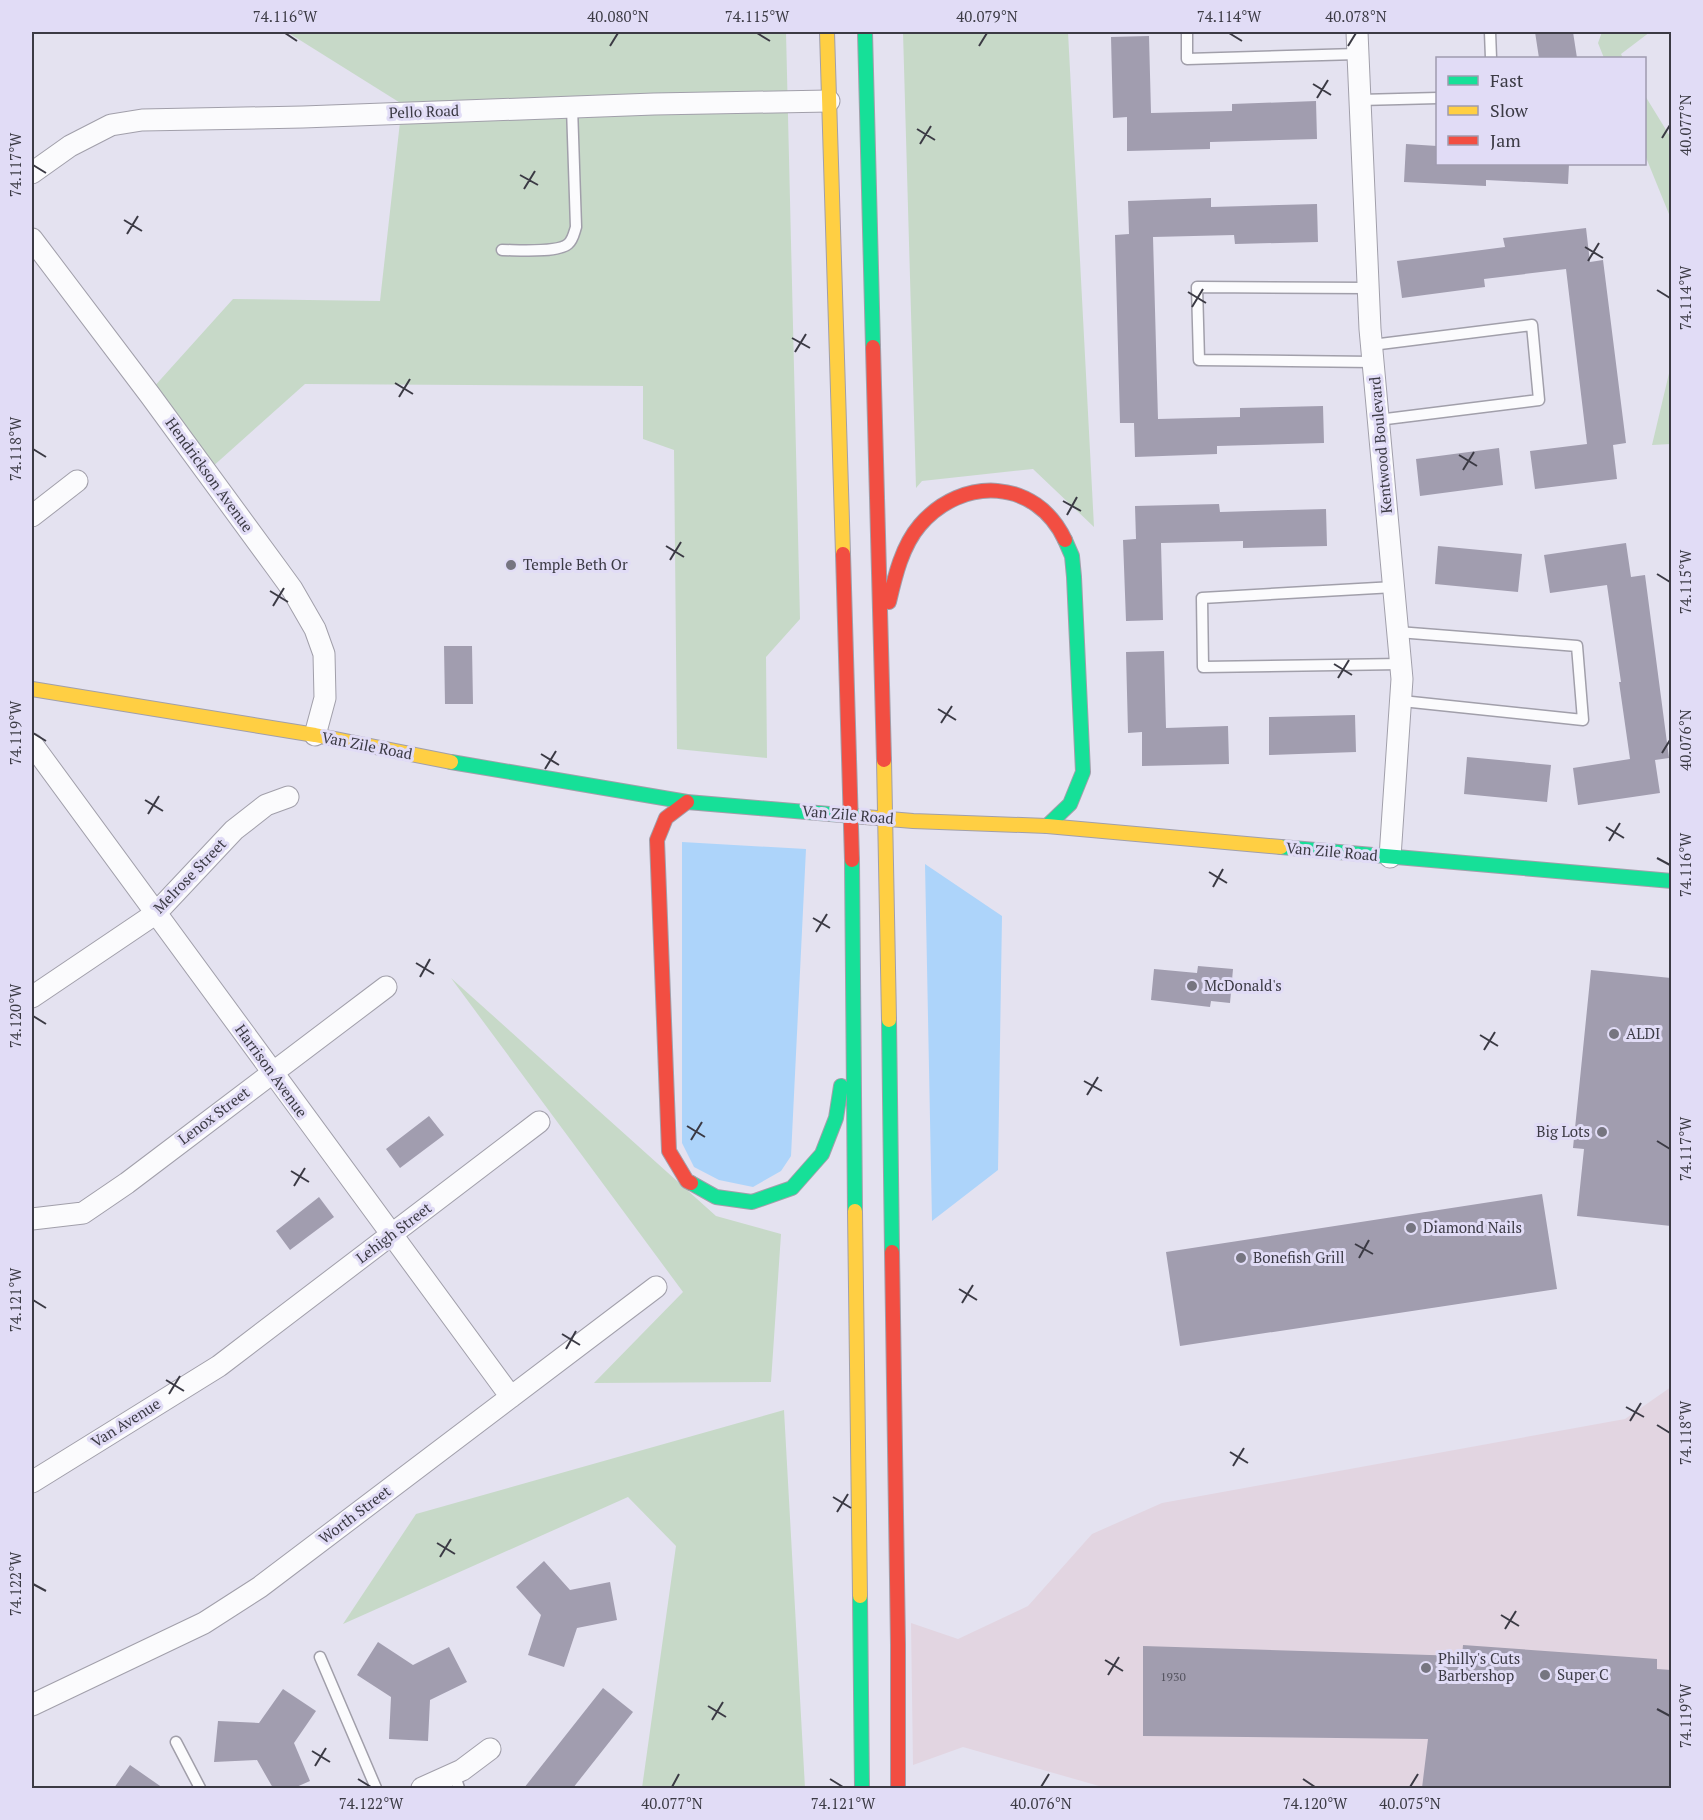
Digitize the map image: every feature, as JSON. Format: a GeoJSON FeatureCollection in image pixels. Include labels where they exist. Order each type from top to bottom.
{"type":"FeatureCollection","features":[{"type":"Feature","properties":{"kind":"main road"},"geometry":{"type":"LineString","coordinates":[[827,32],[850,816],[862,1788]]}},
{"type":"Feature","properties":{"kind":"main road"},"geometry":{"type":"LineString","coordinates":[[865,32],[886,819],[898,1632],[898,1788]]}},
{"type":"Feature","properties":{"kind":"main road"},"geometry":{"type":"LineString","coordinates":[[881,639],[899,563],[919,526],[940,507],[972,491],[992,490],[1018,495],[1041,509],[1058,526],[1071,550],[1074,577],[1083,772],[1070,804],[1047,826]]}},
{"type":"Feature","properties":{"kind":"main road","name":"Van Zile Road"},"geometry":{"type":"LineString","coordinates":[[32,689],[315,735],[412,755],[687,802],[886,819],[1047,826],[1671,880]]}},
{"type":"Feature","properties":{"kind":"main road"},"geometry":{"type":"LineString","coordinates":[[687,802],[666,819],[657,840],[669,1151],[687,1181],[716,1197],[752,1202],[792,1188],[822,1154],[836,1118],[853,1022]]}},
{"type":"Feature","properties":{"kind":"street","name":"Kentwood Boulevard"},"geometry":{"type":"LineString","coordinates":[[1357,32],[1372,354],[1401,664],[1402,701],[1390,857]]}},
{"type":"Feature","properties":{"kind":"street","name":"Pello Road"},"geometry":{"type":"LineString","coordinates":[[32,173],[70,146],[111,126],[142,120],[830,101]]}},
{"type":"Feature","properties":{"kind":"street","name":"Hendrickson Avenue"},"geometry":{"type":"LineString","coordinates":[[32,239],[270,558],[292,589],[315,629],[324,654],[325,698],[315,735]]}},
{"type":"Feature","properties":{"kind":"street"},"geometry":{"type":"LineString","coordinates":[[32,516],[77,481]]}},
{"type":"Feature","properties":{"kind":"street","name":"Harrison Avenue"},"geometry":{"type":"LineString","coordinates":[[32,744],[511,1397]]}},
{"type":"Feature","properties":{"kind":"street","name":"Melrose Street"},"geometry":{"type":"LineString","coordinates":[[32,997],[155,914],[234,830],[266,805],[288,797]]}},
{"type":"Feature","properties":{"kind":"street","name":"Lenox Street"},"geometry":{"type":"LineString","coordinates":[[32,1219],[83,1213],[127,1183],[386,987]]}},
{"type":"Feature","properties":{"kind":"street","name":"Lehigh Street"},"geometry":{"type":"LineString","coordinates":[[249,1343],[539,1122]]}},
{"type":"Feature","properties":{"kind":"street","name":"Worth Street"},"geometry":{"type":"LineString","coordinates":[[32,1705],[204,1623],[260,1587],[656,1287]]}},
{"type":"Feature","properties":{"kind":"street","name":"Van Avenue"},"geometry":{"type":"LineString","coordinates":[[32,1482],[219,1366],[249,1343]]}},
{"type":"Feature","properties":{"kind":"street"},"geometry":{"type":"LineString","coordinates":[[422,1788],[457,1781],[490,1749]]}},
{"type":"Feature","properties":{"kind":"lane"},"geometry":{"type":"LineString","coordinates":[[1187,32],[1187,59],[1358,54]]}},
{"type":"Feature","properties":{"kind":"lane"},"geometry":{"type":"LineString","coordinates":[[1490,32],[1491,57]]}},
{"type":"Feature","properties":{"kind":"lane"},"geometry":{"type":"LineString","coordinates":[[1360,100],[1436,98]]}},
{"type":"Feature","properties":{"kind":"lane"},"geometry":{"type":"LineString","coordinates":[[502,250],[557,249],[567,245],[573,237],[576,227],[572,107]]}},
{"type":"Feature","properties":{"kind":"lane"},"geometry":{"type":"LineString","coordinates":[[1368,288],[1197,287],[1199,360],[1372,354],[1532,325],[1539,400],[1378,420]]}},
{"type":"Feature","properties":{"kind":"lane"},"geometry":{"type":"LineString","coordinates":[[1394,587],[1202,598],[1203,667],[1401,664]]}},
{"type":"Feature","properties":{"kind":"lane"},"geometry":{"type":"LineString","coordinates":[[1398,632],[1577,646],[1583,720],[1402,701]]}},
{"type":"Feature","properties":{"kind":"lane"},"geometry":{"type":"LineString","coordinates":[[320,1658],[376,1788]]}},
{"type":"Feature","properties":{"kind":"lane"},"geometry":{"type":"LineString","coordinates":[[176,1742],[200,1788]]}},
{"type":"Feature","properties":{"kind":"shaded area"},"geometry":{"type":"Polygon","coordinates":[[[1671,1387],[1671,1788],[1106,1788],[963,1747],[913,1765],[911,1623],[958,1639],[1028,1606],[1092,1534],[1162,1503],[1625,1419],[1671,1387]]]}},
{"type":"Feature","properties":{"kind":"green space"},"geometry":{"type":"Polygon","coordinates":[[[287,32],[786,32],[800,619],[766,657],[767,758],[677,749],[674,450],[643,439],[643,386],[305,384],[211,468],[152,389],[233,299],[380,301],[402,104],[287,32]]]}},
{"type":"Feature","properties":{"kind":"green space"},"geometry":{"type":"Polygon","coordinates":[[[903,32],[1068,32],[1094,527],[1033,469],[922,481],[916,488],[903,32]]]}},
{"type":"Feature","properties":{"kind":"green space"},"geometry":{"type":"Polygon","coordinates":[[[1602,32],[1650,32],[1621,54],[1622,57],[1604,57],[1598,43],[1602,32]]]}},
{"type":"Feature","properties":{"kind":"green space"},"geometry":{"type":"Polygon","coordinates":[[[1646,97],[1671,138],[1671,219],[1646,157],[1646,97]]]}},
{"type":"Feature","properties":{"kind":"green space"},"geometry":{"type":"Polygon","coordinates":[[[1671,365],[1671,444],[1652,445],[1671,365]]]}},
{"type":"Feature","properties":{"kind":"green space"},"geometry":{"type":"Polygon","coordinates":[[[451,978],[716,1216],[781,1234],[771,1382],[594,1383],[683,1292],[451,978]]]}},
{"type":"Feature","properties":{"kind":"green space"},"geometry":{"type":"Polygon","coordinates":[[[784,1410],[805,1788],[642,1788],[676,1546],[628,1497],[343,1624],[416,1514],[784,1410]]]}},
{"type":"Feature","properties":{"kind":"water"},"geometry":{"type":"Polygon","coordinates":[[[682,842],[806,849],[791,1156],[781,1171],[753,1187],[719,1180],[694,1167],[682,1143],[682,842]]]}},
{"type":"Feature","properties":{"kind":"water"},"geometry":{"type":"Polygon","coordinates":[[[925,864],[1002,916],[998,1170],[932,1221],[925,864]]]}},
{"type":"Feature","properties":{"kind":"building"},"geometry":{"type":"Polygon","coordinates":[[[1535,32],[1573,32],[1577,57],[1539,57],[1535,32]]]}},
{"type":"Feature","properties":{"kind":"building"},"geometry":{"type":"Polygon","coordinates":[[[1149,36],[1151,113],[1232,111],[1232,104],[1316,101],[1317,139],[1210,142],[1210,149],[1127,151],[1127,117],[1113,118],[1111,37],[1149,36]]]}},
{"type":"Feature","properties":{"kind":"building"},"geometry":{"type":"Polygon","coordinates":[[[1406,144],[1436,146],[1436,165],[1569,165],[1568,184],[1486,180],[1486,186],[1404,182],[1406,144]]]}},
{"type":"Feature","properties":{"kind":"building"},"geometry":{"type":"Polygon","coordinates":[[[1211,198],[1211,207],[1317,204],[1318,242],[1235,244],[1234,235],[1153,237],[1158,419],[1240,417],[1240,408],[1323,406],[1324,443],[1217,446],[1217,454],[1135,457],[1134,423],[1120,423],[1115,235],[1129,234],[1128,201],[1211,198]]]}},
{"type":"Feature","properties":{"kind":"building"},"geometry":{"type":"Polygon","coordinates":[[[1586,228],[1590,262],[1603,260],[1626,443],[1613,445],[1617,479],[1535,489],[1530,451],[1587,444],[1566,269],[1484,279],[1485,287],[1402,298],[1397,261],[1505,247],[1503,238],[1586,228]]]}},
{"type":"Feature","properties":{"kind":"building"},"geometry":{"type":"Polygon","coordinates":[[[1499,448],[1503,485],[1420,496],[1416,459],[1499,448]]]}},
{"type":"Feature","properties":{"kind":"building"},"geometry":{"type":"Polygon","coordinates":[[[1219,504],[1220,512],[1326,509],[1327,546],[1243,548],[1243,541],[1161,543],[1163,620],[1126,621],[1123,540],[1136,539],[1135,506],[1219,504]]]}},
{"type":"Feature","properties":{"kind":"building"},"geometry":{"type":"Polygon","coordinates":[[[1626,543],[1631,577],[1645,575],[1669,758],[1655,760],[1660,793],[1578,805],[1573,768],[1630,759],[1619,682],[1621,682],[1607,585],[1550,593],[1544,555],[1626,543]]]}},
{"type":"Feature","properties":{"kind":"building"},"geometry":{"type":"Polygon","coordinates":[[[1438,546],[1522,554],[1518,592],[1435,584],[1438,546]]]}},
{"type":"Feature","properties":{"kind":"building"},"geometry":{"type":"Polygon","coordinates":[[[444,646],[472,646],[473,704],[445,704],[444,646]]]}},
{"type":"Feature","properties":{"kind":"building"},"geometry":{"type":"Polygon","coordinates":[[[1164,651],[1166,728],[1228,726],[1229,764],[1142,766],[1142,732],[1128,733],[1126,652],[1164,651]]]}},
{"type":"Feature","properties":{"kind":"building"},"geometry":{"type":"Polygon","coordinates":[[[1355,715],[1356,752],[1269,755],[1269,717],[1355,715]]]}},
{"type":"Feature","properties":{"kind":"building"},"geometry":{"type":"Polygon","coordinates":[[[1467,757],[1551,765],[1547,802],[1464,794],[1467,757]]]}},
{"type":"Feature","properties":{"kind":"building","name":"McDonald's"},"geometry":{"type":"Polygon","coordinates":[[[1198,966],[1233,969],[1230,1003],[1211,1001],[1210,1007],[1151,1000],[1154,969],[1197,973],[1198,966]]]}},
{"type":"Feature","properties":{"kind":"building"},"geometry":{"type":"Polygon","coordinates":[[[1591,970],[1671,978],[1671,1226],[1577,1216],[1584,1149],[1573,1148],[1591,970]]]}},
{"type":"Feature","properties":{"kind":"building"},"geometry":{"type":"Polygon","coordinates":[[[429,1116],[444,1135],[400,1168],[386,1149],[429,1116]]]}},
{"type":"Feature","properties":{"kind":"building"},"geometry":{"type":"Polygon","coordinates":[[[1542,1194],[1557,1289],[1180,1346],[1166,1252],[1542,1194]]]}},
{"type":"Feature","properties":{"kind":"building"},"geometry":{"type":"Polygon","coordinates":[[[319,1197],[334,1217],[290,1250],[276,1231],[319,1197]]]}},
{"type":"Feature","properties":{"kind":"building"},"geometry":{"type":"Polygon","coordinates":[[[544,1561],[570,1590],[610,1582],[617,1620],[577,1628],[564,1667],[528,1655],[541,1615],[516,1587],[544,1561]]]}},
{"type":"Feature","properties":{"kind":"building"},"geometry":{"type":"Polygon","coordinates":[[[378,1642],[413,1665],[449,1647],[467,1682],[430,1700],[428,1741],[389,1739],[391,1697],[357,1675],[378,1642]]]}},
{"type":"Feature","properties":{"kind":"building"},"geometry":{"type":"Polygon","coordinates":[[[1463,1645],[1657,1659],[1657,1669],[1671,1670],[1671,1788],[1422,1788],[1428,1739],[1143,1736],[1143,1646],[1462,1656],[1463,1645]]]}},
{"type":"Feature","properties":{"kind":"building"},"geometry":{"type":"Polygon","coordinates":[[[603,1688],[633,1712],[573,1788],[524,1788],[603,1688]]]}},
{"type":"Feature","properties":{"kind":"building"},"geometry":{"type":"Polygon","coordinates":[[[283,1689],[316,1711],[294,1743],[310,1781],[294,1788],[273,1788],[257,1760],[214,1762],[218,1721],[259,1723],[283,1689]]]}},
{"type":"Feature","properties":{"kind":"building"},"geometry":{"type":"Polygon","coordinates":[[[130,1765],[163,1788],[114,1788],[130,1765]]]}},
{"type":"Feature","properties":{"kind":"traffic: fast"},"geometry":{"type":"LineString","coordinates":[[865,32],[873,347]]}},
{"type":"Feature","properties":{"kind":"traffic: fast"},"geometry":{"type":"LineString","coordinates":[[1047,826],[1070,804],[1083,772],[1074,577],[1072,556],[1065,540]]}},
{"type":"Feature","properties":{"kind":"traffic: fast"},"geometry":{"type":"LineString","coordinates":[[451,762],[687,802],[865,817]]}},
{"type":"Feature","properties":{"kind":"traffic: fast"},"geometry":{"type":"LineString","coordinates":[[1281,847],[1672,881]]}},
{"type":"Feature","properties":{"kind":"traffic: fast"},"geometry":{"type":"LineString","coordinates":[[852,860],[855,1211]]}},
{"type":"Feature","properties":{"kind":"traffic: fast"},"geometry":{"type":"LineString","coordinates":[[889,1020],[892,1252]]}},
{"type":"Feature","properties":{"kind":"traffic: fast"},"geometry":{"type":"LineString","coordinates":[[691,1183],[716,1197],[752,1202],[792,1188],[822,1154],[836,1118],[841,1086]]}},
{"type":"Feature","properties":{"kind":"traffic: fast"},"geometry":{"type":"LineString","coordinates":[[860,1596],[862,1788]]}},
{"type":"Feature","properties":{"kind":"traffic: slow"},"geometry":{"type":"LineString","coordinates":[[827,32],[843,554]]}},
{"type":"Feature","properties":{"kind":"traffic: slow"},"geometry":{"type":"LineString","coordinates":[[32,689],[315,735],[451,762]]}},
{"type":"Feature","properties":{"kind":"traffic: slow"},"geometry":{"type":"LineString","coordinates":[[884,760],[889,1020]]}},
{"type":"Feature","properties":{"kind":"traffic: slow"},"geometry":{"type":"LineString","coordinates":[[865,817],[1047,826],[1281,847]]}},
{"type":"Feature","properties":{"kind":"traffic: slow"},"geometry":{"type":"LineString","coordinates":[[855,1211],[860,1596]]}},
{"type":"Feature","properties":{"kind":"traffic: jam"},"geometry":{"type":"LineString","coordinates":[[873,347],[884,760]]}},
{"type":"Feature","properties":{"kind":"traffic: jam"},"geometry":{"type":"LineString","coordinates":[[889,602],[908,542],[920,525],[937,509],[956,498],[977,492],[997,491],[1017,495],[1036,505],[1052,520],[1065,540]]}},
{"type":"Feature","properties":{"kind":"traffic: jam"},"geometry":{"type":"LineString","coordinates":[[843,554],[852,860]]}},
{"type":"Feature","properties":{"kind":"traffic: jam"},"geometry":{"type":"LineString","coordinates":[[687,802],[666,818],[657,840],[669,1151],[687,1181],[691,1183]]}},
{"type":"Feature","properties":{"kind":"traffic: jam"},"geometry":{"type":"LineString","coordinates":[[892,1252],[898,1788]]}},
{"type":"Feature","properties":{"kind":"place","name":"Temple Beth Or"},"geometry":{"type":"Point","coordinates":[511,565]}},
{"type":"Feature","properties":{"kind":"place","name":"McDonald's"},"geometry":{"type":"Point","coordinates":[1192,986]}},
{"type":"Feature","properties":{"kind":"place","name":"ALDI"},"geometry":{"type":"Point","coordinates":[1614,1034]}},
{"type":"Feature","properties":{"kind":"place","name":"Big Lots"},"geometry":{"type":"Point","coordinates":[1602,1132]}},
{"type":"Feature","properties":{"kind":"place","name":"Diamond Nails"},"geometry":{"type":"Point","coordinates":[1411,1228]}},
{"type":"Feature","properties":{"kind":"place","name":"Bonefish Grill"},"geometry":{"type":"Point","coordinates":[1241,1258]}},
{"type":"Feature","properties":{"kind":"place","name":"Philly's Cuts Barbershop"},"geometry":{"type":"Point","coordinates":[1426,1668]}},
{"type":"Feature","properties":{"kind":"place","name":"Super C"},"geometry":{"type":"Point","coordinates":[1545,1675]}}]}
